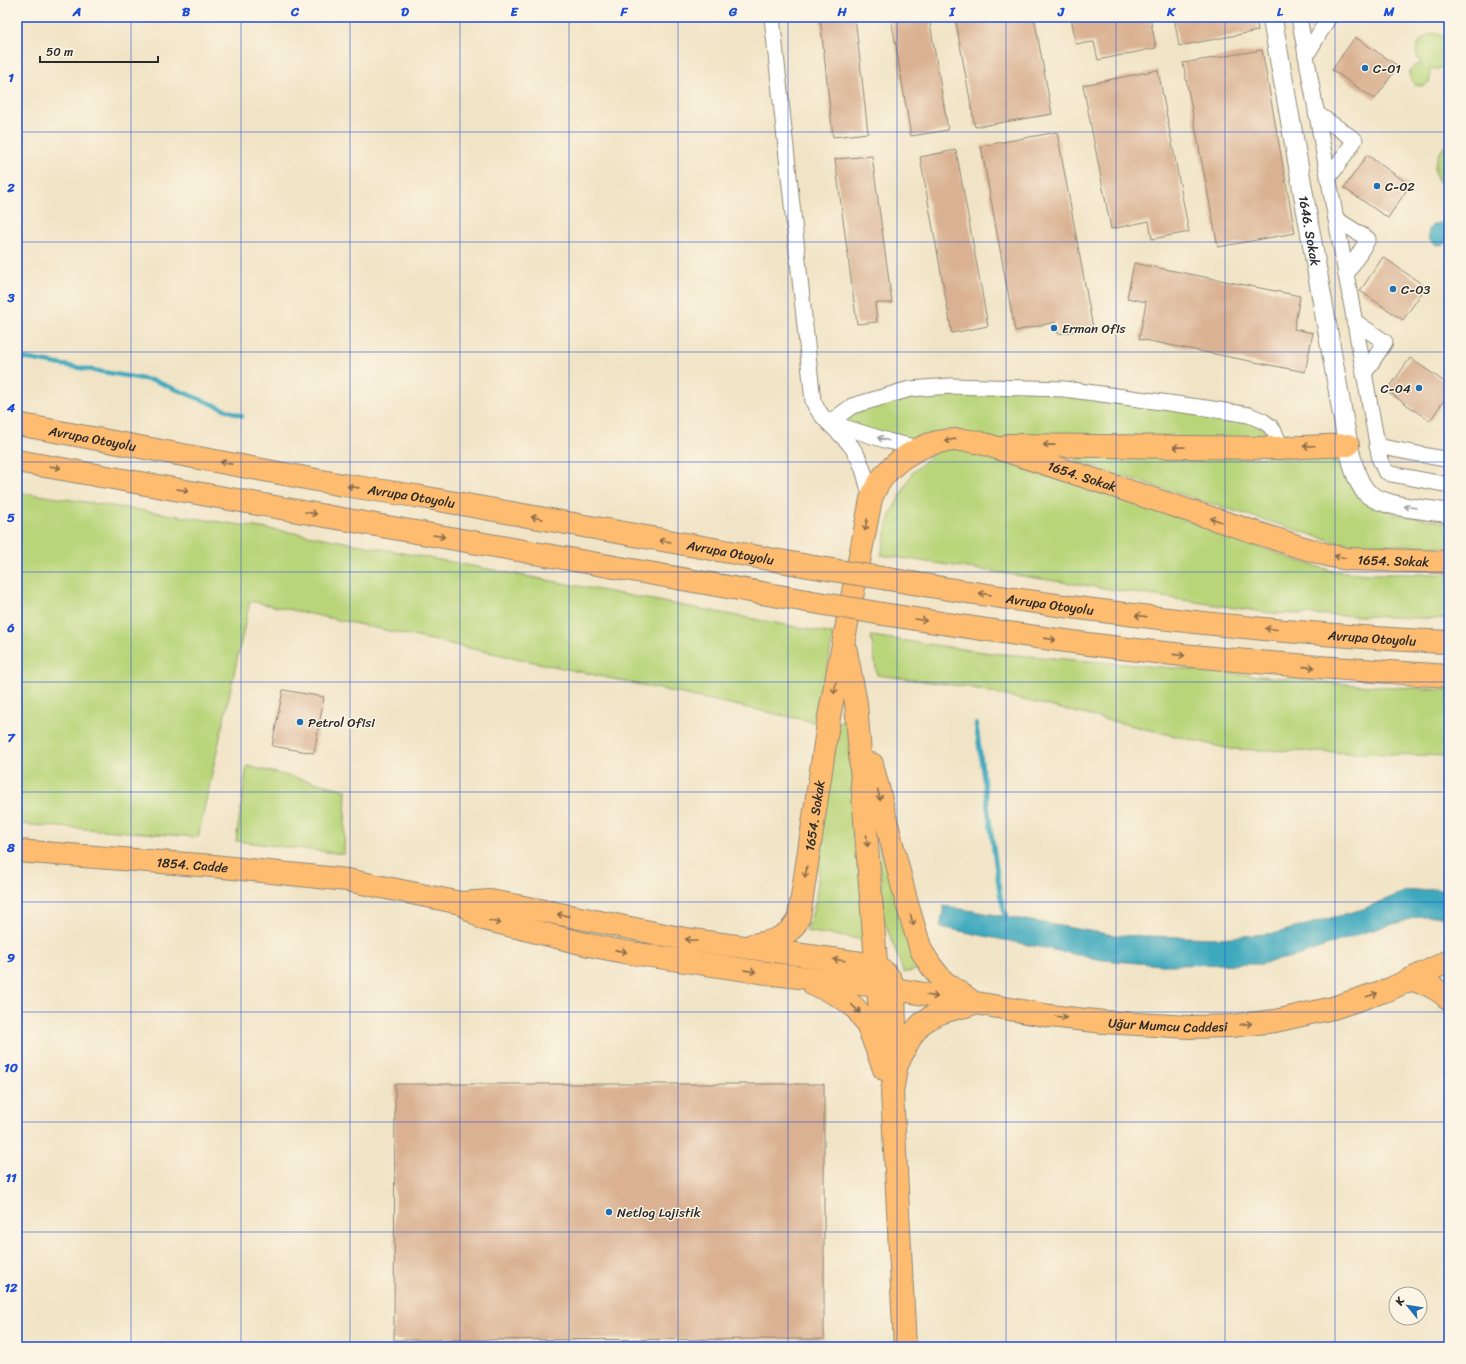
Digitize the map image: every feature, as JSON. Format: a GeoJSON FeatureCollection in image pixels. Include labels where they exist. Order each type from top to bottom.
{"type":"FeatureCollection","features":[{"type":"Feature","properties":{"kind":"main road","name":"Avrupa Otoyolu"},"geometry":{"type":"LineString","coordinates":[[17,424],[342,485],[431,499],[814,567],[960,591],[1162,619],[1383,639],[1449,642]]}},
{"type":"Feature","properties":{"kind":"main road","name":"1654. Sokak"},"geometry":{"type":"LineString","coordinates":[[729,946],[759,944],[780,938],[790,931],[799,917],[829,717],[871,498],[874,490],[890,469],[900,460],[920,448],[942,442],[957,440],[988,445],[1290,544],[1331,556],[1348,559],[1449,562]]}},
{"type":"Feature","properties":{"kind":"main road"},"geometry":{"type":"LineString","coordinates":[[988,445],[1281,448],[1348,445]]}},
{"type":"Feature","properties":{"kind":"main road"},"geometry":{"type":"LineString","coordinates":[[17,460],[384,527],[807,601],[1021,635],[1174,654],[1279,665],[1449,676]]}},
{"type":"Feature","properties":{"kind":"main road","name":"1654. Sokak"},"geometry":{"type":"LineString","coordinates":[[844,636],[856,702],[890,1068]]}},
{"type":"Feature","properties":{"kind":"main road"},"geometry":{"type":"LineString","coordinates":[[856,702],[907,904],[922,950],[931,966],[943,981],[976,1004]]}},
{"type":"Feature","properties":{"kind":"main road","name":"1854. Cadde"},"geometry":{"type":"LineString","coordinates":[[17,851],[213,866],[322,877],[368,884],[461,903]]}},
{"type":"Feature","properties":{"kind":"main road"},"geometry":{"type":"LineString","coordinates":[[461,903],[490,901],[678,938],[862,963],[883,981]]}},
{"type":"Feature","properties":{"kind":"main road"},"geometry":{"type":"LineString","coordinates":[[461,903],[484,919],[589,945],[660,958],[784,975],[883,981]]}},
{"type":"Feature","properties":{"kind":"main road","name":"Uğur Mumcu Caddesi"},"geometry":{"type":"LineString","coordinates":[[883,981],[976,1004],[1050,1016],[1104,1022],[1189,1027],[1231,1026],[1275,1021],[1333,1008],[1390,989],[1449,961]]}},
{"type":"Feature","properties":{"kind":"main road"},"geometry":{"type":"LineString","coordinates":[[784,975],[833,992],[855,1007],[866,1022],[890,1068],[905,1347]]}},
{"type":"Feature","properties":{"kind":"main road"},"geometry":{"type":"LineString","coordinates":[[1410,980],[1426,983],[1440,991],[1449,999]]}},
{"type":"Feature","properties":{"kind":"main road"},"geometry":{"type":"LineString","coordinates":[[890,1068],[920,1024],[927,1018],[943,1011],[976,1004]]}},
{"type":"Feature","properties":{"kind":"street"},"geometry":{"type":"LineString","coordinates":[[772,17],[812,394],[817,409],[846,440],[858,457],[863,466],[871,498]]}},
{"type":"Feature","properties":{"kind":"street","name":"1646. Sokak"},"geometry":{"type":"LineString","coordinates":[[1272,17],[1348,445],[1359,481],[1365,492],[1377,500],[1392,504],[1449,513]]}},
{"type":"Feature","properties":{"kind":"street"},"geometry":{"type":"LineString","coordinates":[[1298,17],[1377,446],[1382,465],[1385,471],[1391,474],[1449,484]]}},
{"type":"Feature","properties":{"kind":"street"},"geometry":{"type":"LineString","coordinates":[[1306,56],[1329,17]]}},
{"type":"Feature","properties":{"kind":"street"},"geometry":{"type":"LineString","coordinates":[[1316,113],[1355,140],[1328,179]]}},
{"type":"Feature","properties":{"kind":"street"},"geometry":{"type":"LineString","coordinates":[[1336,219],[1368,239],[1346,275]]}},
{"type":"Feature","properties":{"kind":"street"},"geometry":{"type":"LineString","coordinates":[[1354,321],[1385,342],[1364,374]]}},
{"type":"Feature","properties":{"kind":"street"},"geometry":{"type":"LineString","coordinates":[[829,423],[852,406],[910,389],[965,386],[1064,389],[1249,415],[1270,426],[1275,433],[1281,448]]}},
{"type":"Feature","properties":{"kind":"street"},"geometry":{"type":"LineString","coordinates":[[829,423],[888,441],[920,448]]}},
{"type":"Feature","properties":{"kind":"street"},"geometry":{"type":"LineString","coordinates":[[1377,446],[1449,460]]}},
{"type":"Feature","properties":{"kind":"green space"},"geometry":{"type":"Polygon","coordinates":[[[1433,33],[1445,36],[1449,41],[1449,61],[1440,68],[1429,68],[1431,75],[1429,82],[1419,86],[1411,81],[1409,73],[1414,66],[1422,64],[1418,59],[1416,50],[1420,41],[1433,33]]]}},
{"type":"Feature","properties":{"kind":"green space"},"geometry":{"type":"Polygon","coordinates":[[[1447,144],[1449,144],[1449,189],[1442,185],[1435,174],[1438,155],[1447,144]]]}},
{"type":"Feature","properties":{"kind":"green space"},"geometry":{"type":"Polygon","coordinates":[[[993,386],[1250,416],[1281,448],[929,446],[829,423],[910,389],[993,386]]]}},
{"type":"Feature","properties":{"kind":"green space"},"geometry":{"type":"Polygon","coordinates":[[[957,448],[1073,479],[1295,560],[1332,571],[1367,574],[1449,574],[1449,619],[1270,613],[881,555],[890,515],[912,473],[936,451],[957,448]]]}},
{"type":"Feature","properties":{"kind":"green space"},"geometry":{"type":"Polygon","coordinates":[[[1096,456],[1197,459],[1280,456],[1299,459],[1331,456],[1341,463],[1358,497],[1394,513],[1449,523],[1449,547],[1339,543],[1076,462],[1076,459],[1096,456]]]}},
{"type":"Feature","properties":{"kind":"green space"},"geometry":{"type":"Polygon","coordinates":[[[17,492],[302,534],[833,634],[818,723],[250,601],[198,837],[17,824],[17,492]]]}},
{"type":"Feature","properties":{"kind":"green space"},"geometry":{"type":"Polygon","coordinates":[[[871,636],[991,653],[1356,685],[1449,690],[1449,756],[1230,749],[969,687],[877,675],[871,636]]]}},
{"type":"Feature","properties":{"kind":"green space"},"geometry":{"type":"Polygon","coordinates":[[[844,718],[848,720],[865,940],[805,931],[814,908],[826,799],[839,722],[844,718]]]}},
{"type":"Feature","properties":{"kind":"green space"},"geometry":{"type":"Polygon","coordinates":[[[247,766],[346,790],[344,854],[236,841],[247,766]]]}},
{"type":"Feature","properties":{"kind":"green space"},"geometry":{"type":"Polygon","coordinates":[[[876,809],[921,969],[904,973],[884,920],[876,809]]]}},
{"type":"Feature","properties":{"kind":"water"},"geometry":{"type":"Polygon","coordinates":[[[1439,223],[1447,226],[1450,234],[1447,242],[1439,245],[1431,242],[1428,234],[1431,226],[1439,223]]]}},
{"type":"Feature","properties":{"kind":"water"},"geometry":{"type":"Polygon","coordinates":[[[1437,889],[1449,893],[1449,918],[1444,916],[1421,916],[1359,934],[1301,955],[1260,964],[1161,965],[1103,960],[940,927],[944,906],[1113,935],[1220,938],[1277,933],[1363,909],[1406,891],[1437,889]]]}},
{"type":"Feature","properties":{"kind":"building"},"geometry":{"type":"Polygon","coordinates":[[[820,17],[855,17],[868,133],[833,137],[820,17]]]}},
{"type":"Feature","properties":{"kind":"building"},"geometry":{"type":"Polygon","coordinates":[[[891,17],[929,17],[948,130],[911,136],[891,17]]]}},
{"type":"Feature","properties":{"kind":"building"},"geometry":{"type":"Polygon","coordinates":[[[955,17],[1034,17],[1052,114],[975,127],[955,17]]]}},
{"type":"Feature","properties":{"kind":"building"},"geometry":{"type":"Polygon","coordinates":[[[1071,17],[1150,17],[1156,48],[1098,60],[1094,42],[1076,44],[1071,17]]]}},
{"type":"Feature","properties":{"kind":"building"},"geometry":{"type":"Polygon","coordinates":[[[1174,17],[1256,17],[1258,31],[1179,46],[1174,17]]]}},
{"type":"Feature","properties":{"kind":"building","name":"C-01"},"geometry":{"type":"Polygon","coordinates":[[[1355,37],[1398,66],[1375,99],[1332,70],[1355,37]]]}},
{"type":"Feature","properties":{"kind":"building"},"geometry":{"type":"Polygon","coordinates":[[[1262,50],[1295,233],[1218,247],[1183,63],[1262,50]]]}},
{"type":"Feature","properties":{"kind":"building"},"geometry":{"type":"Polygon","coordinates":[[[1158,70],[1189,232],[1152,239],[1149,221],[1111,229],[1083,85],[1158,70]]]}},
{"type":"Feature","properties":{"kind":"building"},"geometry":{"type":"Polygon","coordinates":[[[1057,132],[1093,328],[1058,334],[1056,322],[1015,331],[981,146],[1057,132]]]}},
{"type":"Feature","properties":{"kind":"building"},"geometry":{"type":"Polygon","coordinates":[[[956,150],[988,326],[952,333],[920,157],[956,150]]]}},
{"type":"Feature","properties":{"kind":"building","name":"C-02"},"geometry":{"type":"Polygon","coordinates":[[[1367,155],[1410,185],[1388,218],[1344,188],[1367,155]]]}},
{"type":"Feature","properties":{"kind":"building"},"geometry":{"type":"Polygon","coordinates":[[[872,156],[892,303],[875,303],[877,322],[857,324],[835,159],[872,156]]]}},
{"type":"Feature","properties":{"kind":"building","name":"C-03"},"geometry":{"type":"Polygon","coordinates":[[[1383,257],[1426,287],[1403,320],[1360,291],[1383,257]]]}},
{"type":"Feature","properties":{"kind":"building"},"geometry":{"type":"Polygon","coordinates":[[[1134,263],[1300,296],[1294,329],[1313,333],[1305,372],[1139,339],[1146,302],[1127,298],[1134,263]]]}},
{"type":"Feature","properties":{"kind":"building","name":"C-04"},"geometry":{"type":"Polygon","coordinates":[[[1410,358],[1449,385],[1449,393],[1430,421],[1387,391],[1410,358]]]}},
{"type":"Feature","properties":{"kind":"building"},"geometry":{"type":"Polygon","coordinates":[[[283,690],[324,697],[314,753],[272,746],[283,690]]]}},
{"type":"Feature","properties":{"kind":"building","name":"Netlog Lojistik"},"geometry":{"type":"Polygon","coordinates":[[[395,1084],[824,1084],[824,1339],[394,1340],[395,1084]]]}},
{"type":"Feature","properties":{"kind":"waterway"},"geometry":{"type":"LineString","coordinates":[[17,357],[155,381],[242,416]]}},
{"type":"Feature","properties":{"kind":"waterway"},"geometry":{"type":"LineString","coordinates":[[976,724],[1000,894],[1004,911],[1011,922]]}},
{"type":"Feature","properties":{"kind":"place","name":"C-01"},"geometry":{"type":"Point","coordinates":[1365,68]}},
{"type":"Feature","properties":{"kind":"place","name":"C-02"},"geometry":{"type":"Point","coordinates":[1377,186]}},
{"type":"Feature","properties":{"kind":"place","name":"C-03"},"geometry":{"type":"Point","coordinates":[1393,289]}},
{"type":"Feature","properties":{"kind":"place","name":"Erman Ofis"},"geometry":{"type":"Point","coordinates":[1054,328]}},
{"type":"Feature","properties":{"kind":"place","name":"C-04"},"geometry":{"type":"Point","coordinates":[1419,388]}},
{"type":"Feature","properties":{"kind":"place","name":"Petrol Ofisi"},"geometry":{"type":"Point","coordinates":[300,722]}},
{"type":"Feature","properties":{"kind":"place","name":"Netlog Lojistik"},"geometry":{"type":"Point","coordinates":[609,1212]}}]}
